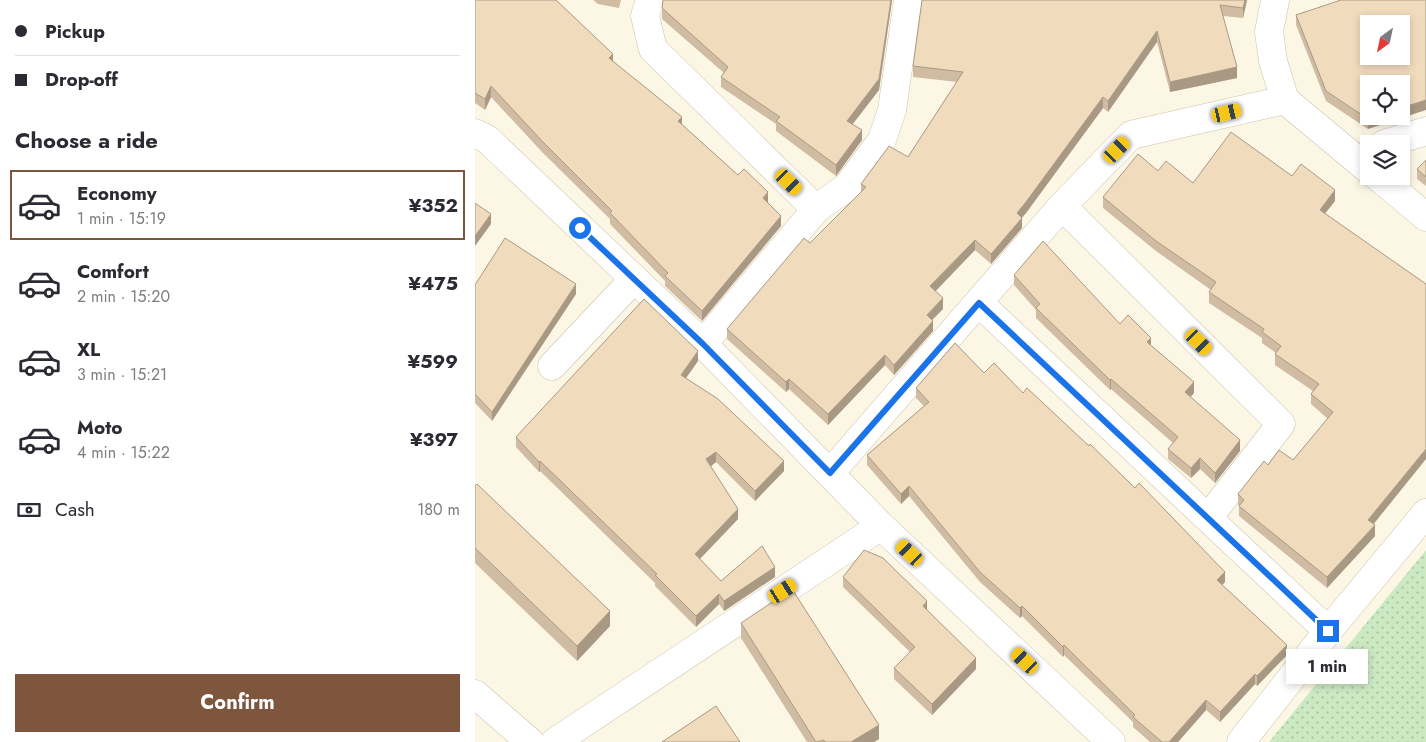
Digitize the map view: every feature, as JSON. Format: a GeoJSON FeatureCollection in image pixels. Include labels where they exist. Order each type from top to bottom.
{"type":"FeatureCollection","features":[{"type":"Feature","properties":{"kind":"street"},"geometry":{"type":"LineString","coordinates":[[650,0],[645,16],[653,49],[816,209]]}},
{"type":"Feature","properties":{"kind":"street"},"geometry":{"type":"LineString","coordinates":[[703,344],[816,209],[847,187],[882,140],[892,110],[908,0]]}},
{"type":"Feature","properties":{"kind":"street"},"geometry":{"type":"LineString","coordinates":[[1275,0],[1269,32],[1273,61],[1285,100],[1360,156]]}},
{"type":"Feature","properties":{"kind":"street"},"geometry":{"type":"LineString","coordinates":[[830,473],[1062,206],[1131,135],[1285,100]]}},
{"type":"Feature","properties":{"kind":"street"},"geometry":{"type":"LineString","coordinates":[[1410,136],[1426,131]]}},
{"type":"Feature","properties":{"kind":"street"},"geometry":{"type":"LineString","coordinates":[[475,133],[487,139],[703,344],[881,526],[1111,742]]}},
{"type":"Feature","properties":{"kind":"street"},"geometry":{"type":"LineString","coordinates":[[1388,185],[1426,217]]}},
{"type":"Feature","properties":{"kind":"street"},"geometry":{"type":"LineString","coordinates":[[1062,206],[1281,424],[1208,518]]}},
{"type":"Feature","properties":{"kind":"street"},"geometry":{"type":"LineString","coordinates":[[553,366],[634,279]]}},
{"type":"Feature","properties":{"kind":"street"},"geometry":{"type":"LineString","coordinates":[[979,303],[1328,631]]}},
{"type":"Feature","properties":{"kind":"street"},"geometry":{"type":"LineString","coordinates":[[1241,742],[1328,631],[1426,513]]}},
{"type":"Feature","properties":{"kind":"street"},"geometry":{"type":"LineString","coordinates":[[555,742],[881,526]]}},
{"type":"Feature","properties":{"kind":"street"},"geometry":{"type":"LineString","coordinates":[[475,694],[529,742]]}},
{"type":"Feature","properties":{"kind":"green space"},"geometry":{"type":"Polygon","coordinates":[[[1426,550],[1426,742],[1269,742],[1426,550]]]}},
{"type":"Feature","properties":{"kind":"building"},"geometry":{"type":"Polygon","coordinates":[[[475,0],[556,0],[613,54],[609,58],[682,117],[678,121],[738,175],[744,169],[768,192],[763,198],[781,216],[702,311],[665,276],[668,273],[610,213],[612,211],[542,141],[491,86],[485,99],[475,93],[475,0]]]}},
{"type":"Feature","properties":{"kind":"building"},"geometry":{"type":"Polygon","coordinates":[[[663,0],[891,0],[879,79],[847,121],[862,130],[836,165],[776,121],[780,117],[721,77],[728,67],[662,8],[663,0]]]}},
{"type":"Feature","properties":{"kind":"building"},"geometry":{"type":"Polygon","coordinates":[[[922,0],[1245,0],[1243,8],[1220,5],[1237,67],[1170,82],[1157,31],[1108,101],[1103,97],[1017,213],[1022,218],[991,254],[975,240],[930,286],[943,298],[927,315],[933,321],[894,365],[885,355],[828,414],[789,379],[786,382],[727,329],[804,238],[810,243],[866,187],[861,184],[889,146],[908,157],[963,72],[913,66],[922,0]]]}},
{"type":"Feature","properties":{"kind":"building"},"geometry":{"type":"Polygon","coordinates":[[[1341,0],[1426,0],[1426,100],[1410,105],[1410,75],[1360,75],[1360,114],[1326,91],[1296,15],[1341,0]]]}},
{"type":"Feature","properties":{"kind":"building"},"geometry":{"type":"Polygon","coordinates":[[[1231,132],[1292,176],[1301,164],[1335,190],[1320,210],[1426,284],[1426,449],[1368,520],[1375,525],[1327,577],[1239,506],[1244,500],[1238,494],[1264,461],[1268,465],[1279,450],[1293,460],[1333,412],[1311,394],[1319,384],[1275,354],[1281,346],[1262,332],[1264,329],[1209,292],[1216,282],[1156,241],[1103,197],[1138,154],[1158,171],[1166,161],[1193,183],[1231,132]]]}},
{"type":"Feature","properties":{"kind":"building"},"geometry":{"type":"Polygon","coordinates":[[[1426,160],[1426,177],[1417,169],[1426,160]]]}},
{"type":"Feature","properties":{"kind":"building"},"geometry":{"type":"Polygon","coordinates":[[[475,203],[491,214],[475,236],[475,203]]]}},
{"type":"Feature","properties":{"kind":"building"},"geometry":{"type":"Polygon","coordinates":[[[505,238],[576,284],[492,412],[475,394],[475,285],[505,238]]]}},
{"type":"Feature","properties":{"kind":"building"},"geometry":{"type":"Polygon","coordinates":[[[1043,241],[1120,324],[1128,315],[1151,338],[1147,342],[1194,382],[1185,392],[1240,440],[1215,473],[1200,458],[1191,468],[1168,449],[1178,437],[1110,380],[1036,308],[1040,304],[1014,275],[1043,241]]]}},
{"type":"Feature","properties":{"kind":"building"},"geometry":{"type":"Polygon","coordinates":[[[644,299],[698,351],[681,375],[718,399],[784,461],[755,491],[716,452],[706,459],[738,509],[695,554],[721,581],[762,546],[775,567],[724,601],[719,594],[696,616],[655,575],[657,574],[539,462],[516,437],[644,299]]]}},
{"type":"Feature","properties":{"kind":"building"},"geometry":{"type":"Polygon","coordinates":[[[955,343],[984,373],[994,363],[1023,393],[1027,388],[1089,446],[1090,444],[1135,488],[1139,483],[1225,572],[1217,580],[1287,645],[1257,676],[1255,674],[1220,712],[1206,700],[1169,742],[1162,742],[1133,717],[1135,715],[1064,645],[1063,647],[1022,606],[1020,608],[980,572],[909,486],[901,494],[867,455],[929,402],[916,388],[955,343]]]}},
{"type":"Feature","properties":{"kind":"building"},"geometry":{"type":"Polygon","coordinates":[[[477,484],[610,611],[577,646],[475,548],[475,486],[477,484]]]}},
{"type":"Feature","properties":{"kind":"building"},"geometry":{"type":"Polygon","coordinates":[[[864,550],[883,558],[927,601],[923,606],[976,658],[932,704],[894,668],[915,647],[843,577],[864,550]]]}},
{"type":"Feature","properties":{"kind":"building"},"geometry":{"type":"Polygon","coordinates":[[[792,589],[879,725],[851,742],[825,742],[824,740],[816,742],[741,623],[792,589]]]}},
{"type":"Feature","properties":{"kind":"building"},"geometry":{"type":"Polygon","coordinates":[[[716,706],[740,742],[662,742],[716,706]]]}},
{"type":"Feature","properties":{"kind":"route"},"geometry":{"type":"LineString","coordinates":[[580,228],[703,344],[830,473],[979,303],[1328,631]]}}]}
